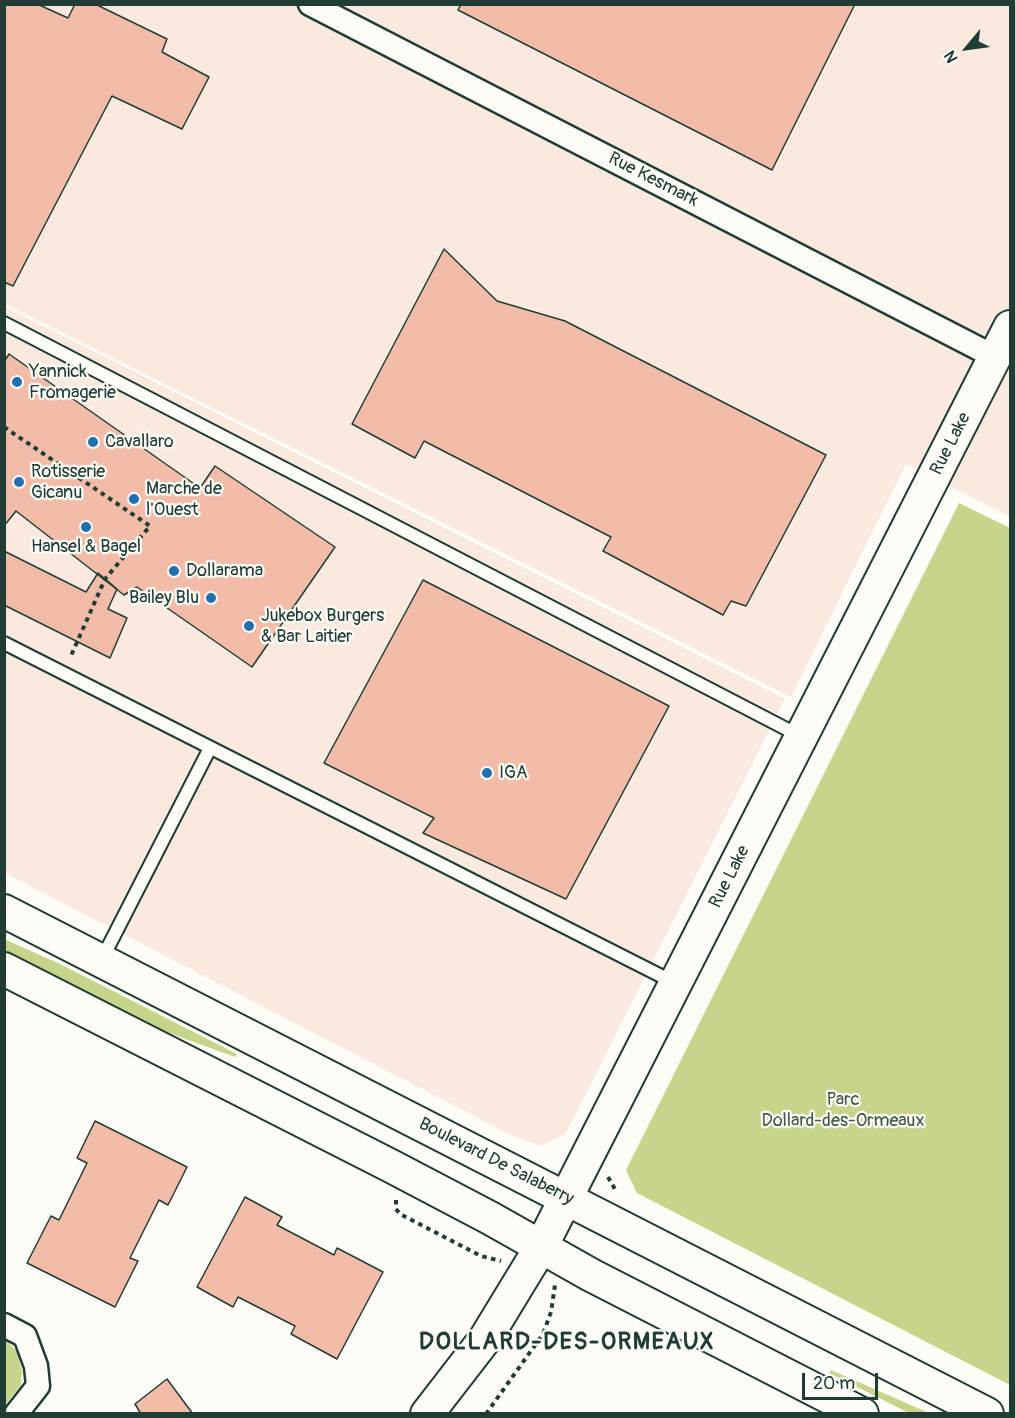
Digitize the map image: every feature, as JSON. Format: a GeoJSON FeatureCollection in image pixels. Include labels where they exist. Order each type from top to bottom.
{"type":"FeatureCollection","features":[{"type":"Feature","properties":{"kind":"street","name":"Rue Kesmark"},"geometry":{"type":"LineString","coordinates":[[310,4],[995,357]]}},
{"type":"Feature","properties":{"kind":"street","name":"Rue Lake"},"geometry":{"type":"LineString","coordinates":[[428,1413],[485,1339],[541,1248],[800,736],[1011,327]]}},
{"type":"Feature","properties":{"kind":"street","name":"Boulevard De Salaberry"},"geometry":{"type":"LineString","coordinates":[[4,911],[987,1413]]}},
{"type":"Feature","properties":{"kind":"street"},"geometry":{"type":"LineString","coordinates":[[4,969],[470,1207],[541,1248],[862,1413]]}},
{"type":"Feature","properties":{"kind":"street"},"geometry":{"type":"LineString","coordinates":[[4,1325],[25,1336],[36,1366],[38,1386],[16,1413]]}},
{"type":"Feature","properties":{"kind":"lane"},"geometry":{"type":"LineString","coordinates":[[4,323],[800,736]]}},
{"type":"Feature","properties":{"kind":"lane"},"geometry":{"type":"LineString","coordinates":[[4,644],[676,984]]}},
{"type":"Feature","properties":{"kind":"lane"},"geometry":{"type":"LineString","coordinates":[[101,960],[210,747]]}},
{"type":"Feature","properties":{"kind":"path"},"geometry":{"type":"LineString","coordinates":[[4,427],[150,526],[105,579],[62,673]]}},
{"type":"Feature","properties":{"kind":"path"},"geometry":{"type":"LineString","coordinates":[[396,1203],[400,1214],[482,1256],[489,1257]]}},
{"type":"Feature","properties":{"kind":"path"},"geometry":{"type":"LineString","coordinates":[[486,1413],[543,1334],[554,1295]]}},
{"type":"Feature","properties":{"kind":"shaded area"},"geometry":{"type":"Polygon","coordinates":[[[4,5],[1010,5],[1010,516],[906,464],[791,697],[5,304],[4,5]]]}},
{"type":"Feature","properties":{"kind":"shaded area"},"geometry":{"type":"Polygon","coordinates":[[[4,306],[785,699],[566,1133],[541,1146],[513,1136],[5,873],[4,306]]]}},
{"type":"Feature","properties":{"kind":"green space","name":"Parc Dollard-des-Ormeaux"},"geometry":{"type":"Polygon","coordinates":[[[959,503],[1010,528],[1010,1385],[637,1193],[626,1170],[959,503]]]}},
{"type":"Feature","properties":{"kind":"green space"},"geometry":{"type":"Polygon","coordinates":[[[4,939],[60,964],[237,1054],[235,1057],[147,1025],[5,953],[4,939]]]}},
{"type":"Feature","properties":{"kind":"green space"},"geometry":{"type":"Polygon","coordinates":[[[5,1339],[17,1352],[22,1371],[21,1385],[5,1405],[5,1339]]]}},
{"type":"Feature","properties":{"kind":"green space"},"geometry":{"type":"Polygon","coordinates":[[[831,1370],[929,1413],[909,1413],[829,1373],[831,1370]]]}},
{"type":"Feature","properties":{"kind":"building"},"geometry":{"type":"Polygon","coordinates":[[[4,4],[37,4],[68,18],[75,4],[95,4],[167,39],[162,52],[209,77],[182,129],[112,96],[13,286],[4,282],[4,4]]]}},
{"type":"Feature","properties":{"kind":"building"},"geometry":{"type":"Polygon","coordinates":[[[461,4],[855,4],[772,170],[458,10],[461,4]]]}},
{"type":"Feature","properties":{"kind":"building"},"geometry":{"type":"Polygon","coordinates":[[[444,249],[497,301],[565,321],[826,455],[746,606],[731,601],[723,615],[603,551],[611,537],[424,441],[415,458],[352,424],[444,249]]]}},
{"type":"Feature","properties":{"kind":"building","name":"Marche de l'Ouest"},"geometry":{"type":"Polygon","coordinates":[[[9,354],[200,488],[215,466],[335,547],[252,667],[137,587],[124,595],[16,511],[4,526],[4,362],[9,354]]]}},
{"type":"Feature","properties":{"kind":"building"},"geometry":{"type":"Polygon","coordinates":[[[4,551],[86,592],[98,573],[117,589],[108,609],[127,618],[110,658],[4,605],[4,551]]]}},
{"type":"Feature","properties":{"kind":"building"},"geometry":{"type":"Polygon","coordinates":[[[423,580],[669,706],[566,899],[423,833],[434,818],[324,763],[423,580]]]}},
{"type":"Feature","properties":{"kind":"building"},"geometry":{"type":"Polygon","coordinates":[[[95,1121],[187,1167],[168,1205],[159,1200],[130,1258],[138,1261],[115,1307],[27,1263],[51,1216],[59,1220],[87,1163],[77,1158],[95,1121]]]}},
{"type":"Feature","properties":{"kind":"building"},"geometry":{"type":"Polygon","coordinates":[[[245,1197],[282,1217],[277,1225],[334,1255],[337,1248],[383,1272],[337,1359],[291,1334],[295,1326],[238,1297],[233,1307],[197,1287],[245,1197]]]}},
{"type":"Feature","properties":{"kind":"building"},"geometry":{"type":"Polygon","coordinates":[[[167,1379],[193,1414],[141,1414],[135,1404],[167,1379]]]}},
{"type":"Feature","properties":{"kind":"place","name":"Yannick Fromagerie"},"geometry":{"type":"Point","coordinates":[17,382]}},
{"type":"Feature","properties":{"kind":"place","name":"Cavallaro"},"geometry":{"type":"Point","coordinates":[93,442]}},
{"type":"Feature","properties":{"kind":"place","name":"Rotisserie Gicanu"},"geometry":{"type":"Point","coordinates":[19,482]}},
{"type":"Feature","properties":{"kind":"place","name":"Marche de l'Ouest"},"geometry":{"type":"Point","coordinates":[134,499]}},
{"type":"Feature","properties":{"kind":"place","name":"Hansel & Bagel"},"geometry":{"type":"Point","coordinates":[86,527]}},
{"type":"Feature","properties":{"kind":"place","name":"Dollarama"},"geometry":{"type":"Point","coordinates":[174,571]}},
{"type":"Feature","properties":{"kind":"place","name":"Bailey Blu"},"geometry":{"type":"Point","coordinates":[211,598]}},
{"type":"Feature","properties":{"kind":"place","name":"Jukebox Burgers & Bar Laitier"},"geometry":{"type":"Point","coordinates":[249,626]}},
{"type":"Feature","properties":{"kind":"place","name":"IGA"},"geometry":{"type":"Point","coordinates":[487,773]}},
{"type":"Feature","properties":{"kind":"district","name":"DOLLARD-DES-ORMEAUX"},"geometry":{"type":"Point","coordinates":[567,1343]}}]}
